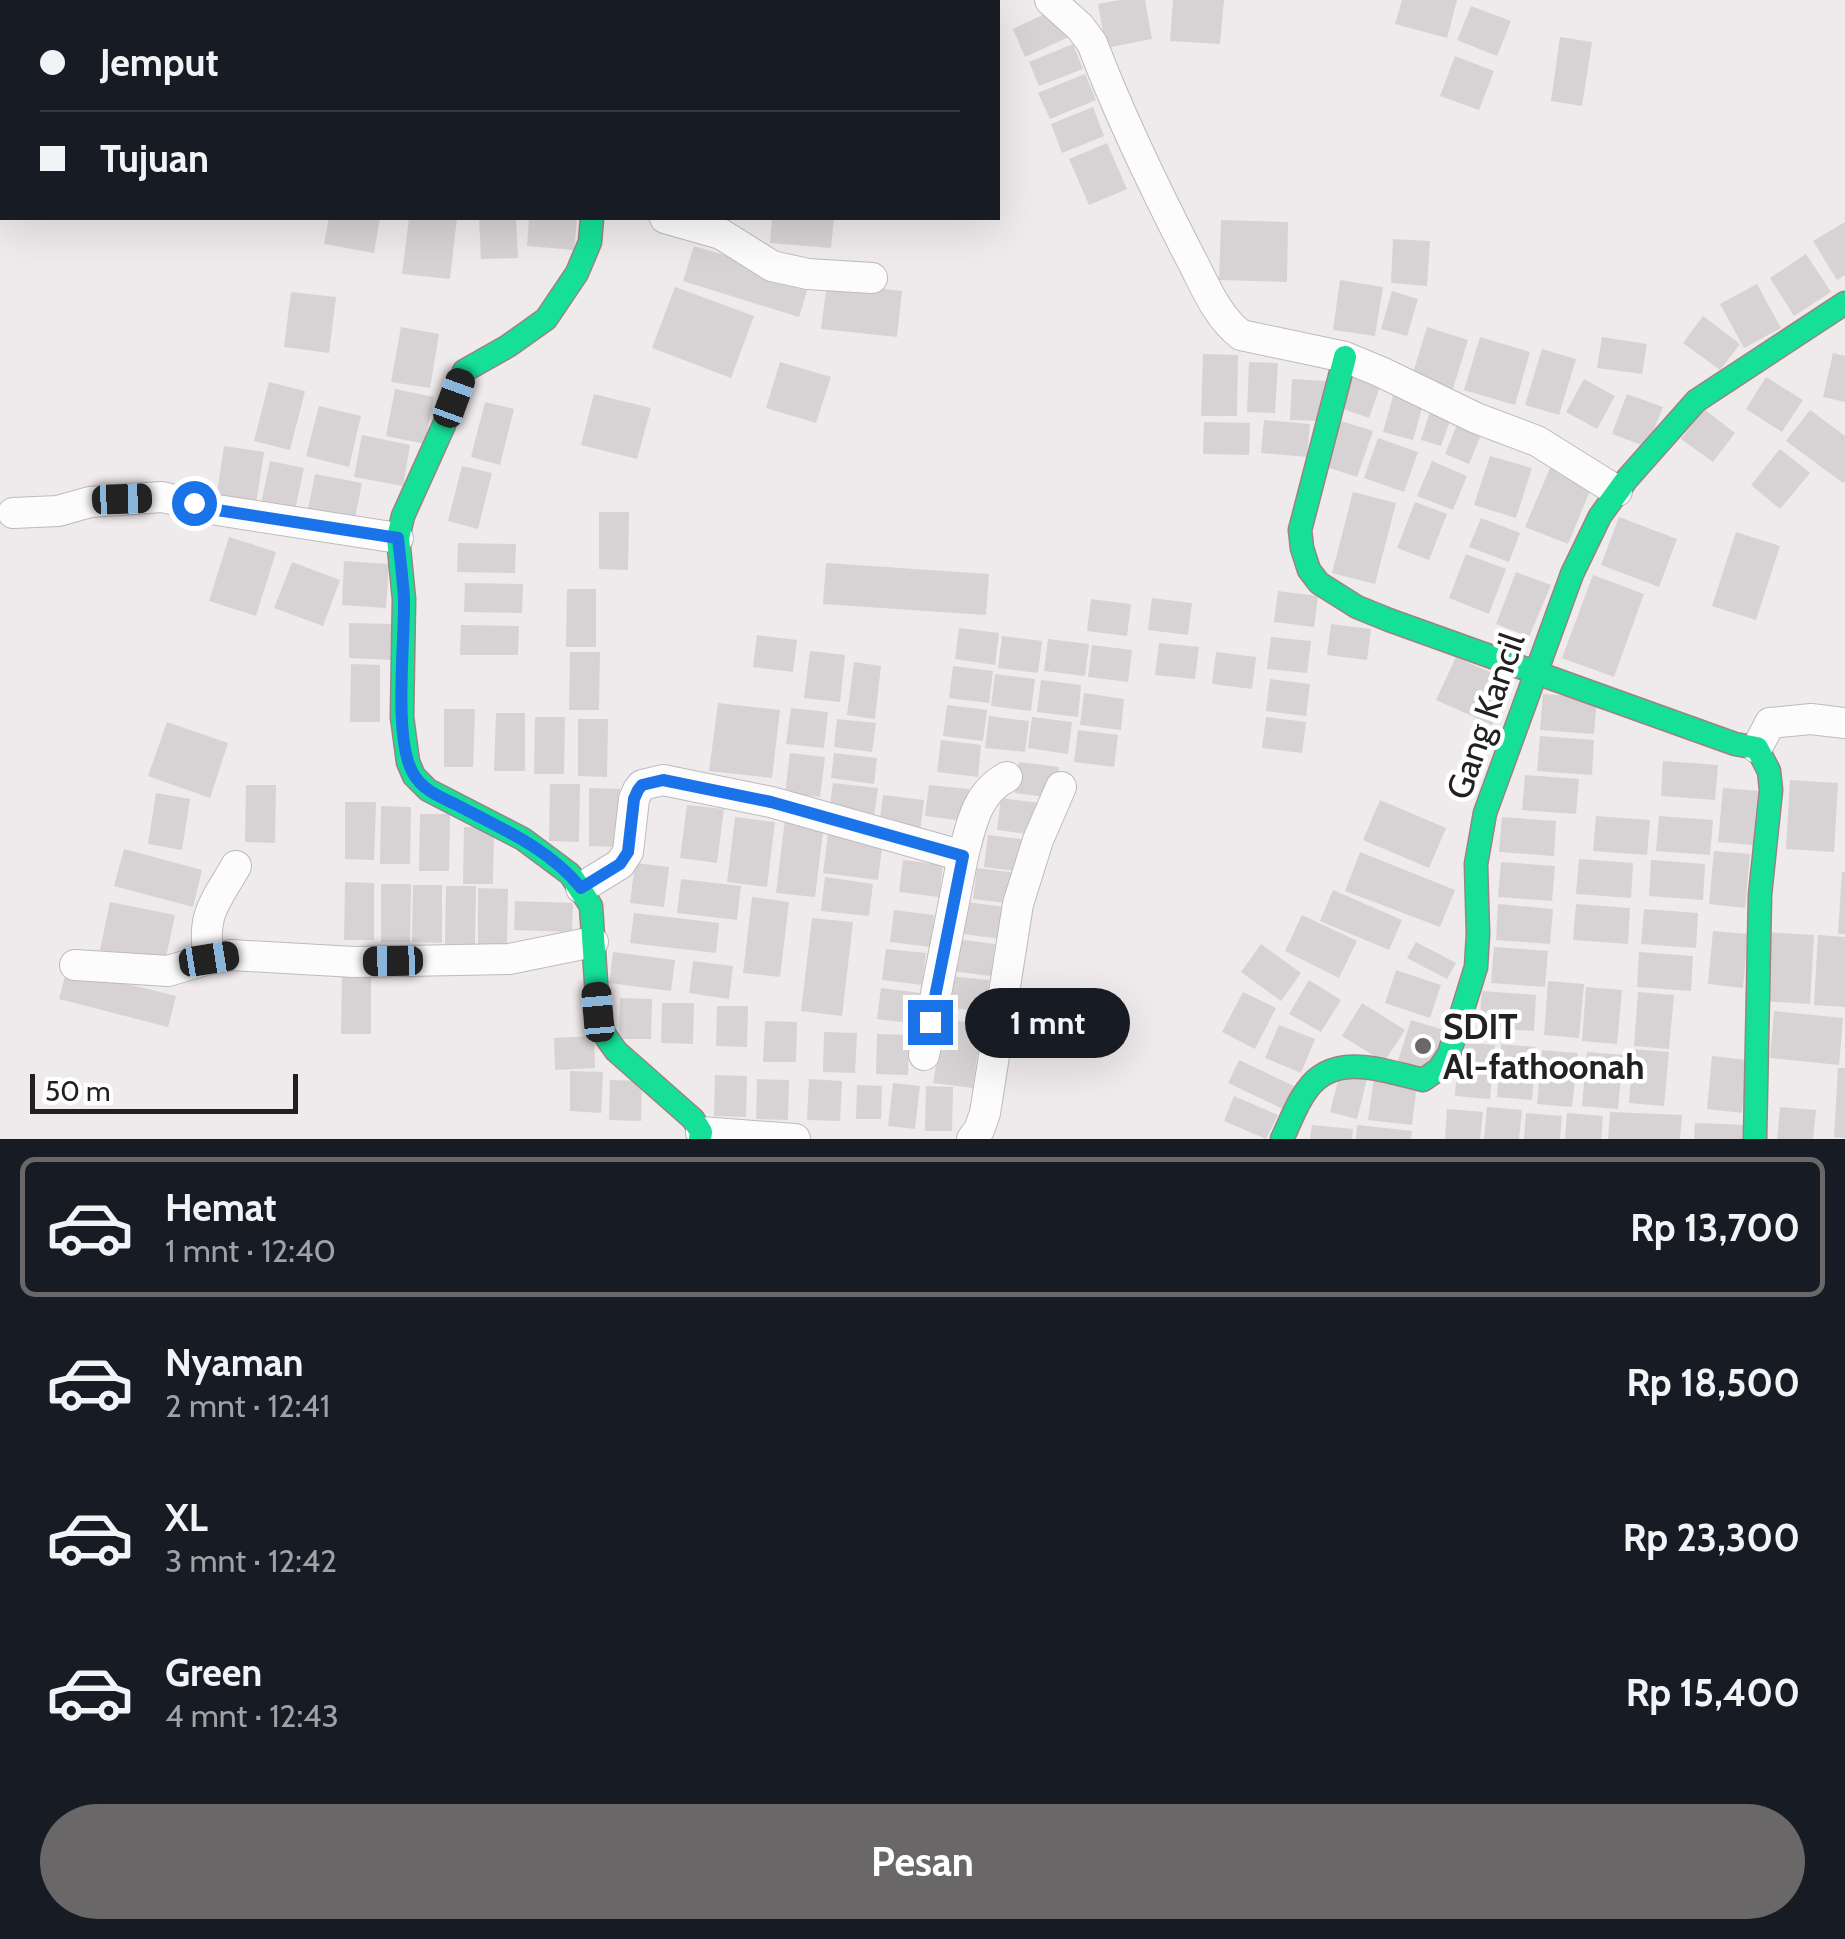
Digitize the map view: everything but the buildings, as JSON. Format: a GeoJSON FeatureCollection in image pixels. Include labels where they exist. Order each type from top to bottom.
{"type":"FeatureCollection","features":[{"type":"Feature","properties":{"kind":"street"},"geometry":{"type":"LineString","coordinates":[[1050,0],[1092,43],[1146,174],[1226,322],[1240,335],[1345,357],[1476,418],[1537,441],[1617,490]]}},
{"type":"Feature","properties":{"kind":"street"},"geometry":{"type":"LineString","coordinates":[[592,220],[590,242],[577,273],[546,319],[464,371],[403,516],[398,538],[404,598],[402,718],[408,762],[414,776],[428,790],[524,838],[570,874],[581,888],[591,906],[598,1012],[604,1034],[616,1051],[694,1119],[701,1136],[795,1139]]}},
{"type":"Feature","properties":{"kind":"street"},"geometry":{"type":"LineString","coordinates":[[672,220],[721,234],[772,266],[808,274],[872,278]]}},
{"type":"Feature","properties":{"kind":"street","name":"Gang Kancil"},"geometry":{"type":"LineString","coordinates":[[1282,1139],[1308,1086],[1322,1074],[1357,1066],[1424,1080],[1439,1070],[1449,1054],[1476,967],[1476,864],[1485,813],[1572,574],[1600,516],[1617,490],[1696,401],[1845,303]]}},
{"type":"Feature","properties":{"kind":"street"},"geometry":{"type":"LineString","coordinates":[[1345,357],[1300,530],[1302,558],[1324,588],[1357,607],[1536,674],[1735,744],[1757,748]]}},
{"type":"Feature","properties":{"kind":"street"},"geometry":{"type":"LineString","coordinates":[[12,513],[162,497],[217,510],[398,538]]}},
{"type":"Feature","properties":{"kind":"street"},"geometry":{"type":"LineString","coordinates":[[1757,748],[1770,723],[1811,718],[1845,723]]}},
{"type":"Feature","properties":{"kind":"street"},"geometry":{"type":"LineString","coordinates":[[1755,1139],[1760,895],[1771,790],[1769,771],[1757,748]]}},
{"type":"Feature","properties":{"kind":"street"},"geometry":{"type":"LineString","coordinates":[[924,1056],[963,856],[982,797],[1007,777]]}},
{"type":"Feature","properties":{"kind":"street"},"geometry":{"type":"LineString","coordinates":[[581,888],[620,864],[628,852],[638,790],[642,785],[663,780],[771,802],[963,856]]}},
{"type":"Feature","properties":{"kind":"street"},"geometry":{"type":"LineString","coordinates":[[972,1139],[985,1113],[1018,904],[1038,840],[1061,788]]}},
{"type":"Feature","properties":{"kind":"street"},"geometry":{"type":"LineString","coordinates":[[209,959],[207,918],[236,866]]}},
{"type":"Feature","properties":{"kind":"street"},"geometry":{"type":"LineString","coordinates":[[75,966],[168,972],[231,955],[354,962],[509,958],[593,942]]}},
{"type":"Feature","properties":{"kind":"traffic: fast"},"geometry":{"type":"LineString","coordinates":[[592,220],[590,242],[577,273],[546,319],[464,371],[403,516],[398,538],[404,599],[402,717],[408,762],[414,776],[428,790],[523,839],[570,874],[591,906],[598,1012],[604,1034],[616,1051],[693,1119],[701,1132],[700,1139]]}},
{"type":"Feature","properties":{"kind":"traffic: fast"},"geometry":{"type":"LineString","coordinates":[[1282,1139],[1307,1090],[1331,1071],[1361,1067],[1423,1080],[1439,1069],[1449,1054],[1476,967],[1476,864],[1485,813],[1572,574],[1600,516],[1696,401],[1845,303]]}},
{"type":"Feature","properties":{"kind":"traffic: fast"},"geometry":{"type":"LineString","coordinates":[[1345,357],[1300,530],[1309,570],[1319,583],[1357,607],[1389,620],[1735,744],[1757,748],[1769,771],[1771,790],[1760,895],[1755,1139]]}},
{"type":"Feature","properties":{"kind":"place","name":"SDIT Al-fathoonah"},"geometry":{"type":"Point","coordinates":[1423,1046]}},
{"type":"Feature","properties":{"kind":"route"},"geometry":{"type":"LineString","coordinates":[[194,503],[217,510],[398,538],[404,598],[402,718],[408,762],[414,776],[428,790],[524,838],[570,874],[581,888],[620,864],[628,852],[638,790],[642,785],[663,780],[771,802],[963,856],[930,1022]]}}]}
